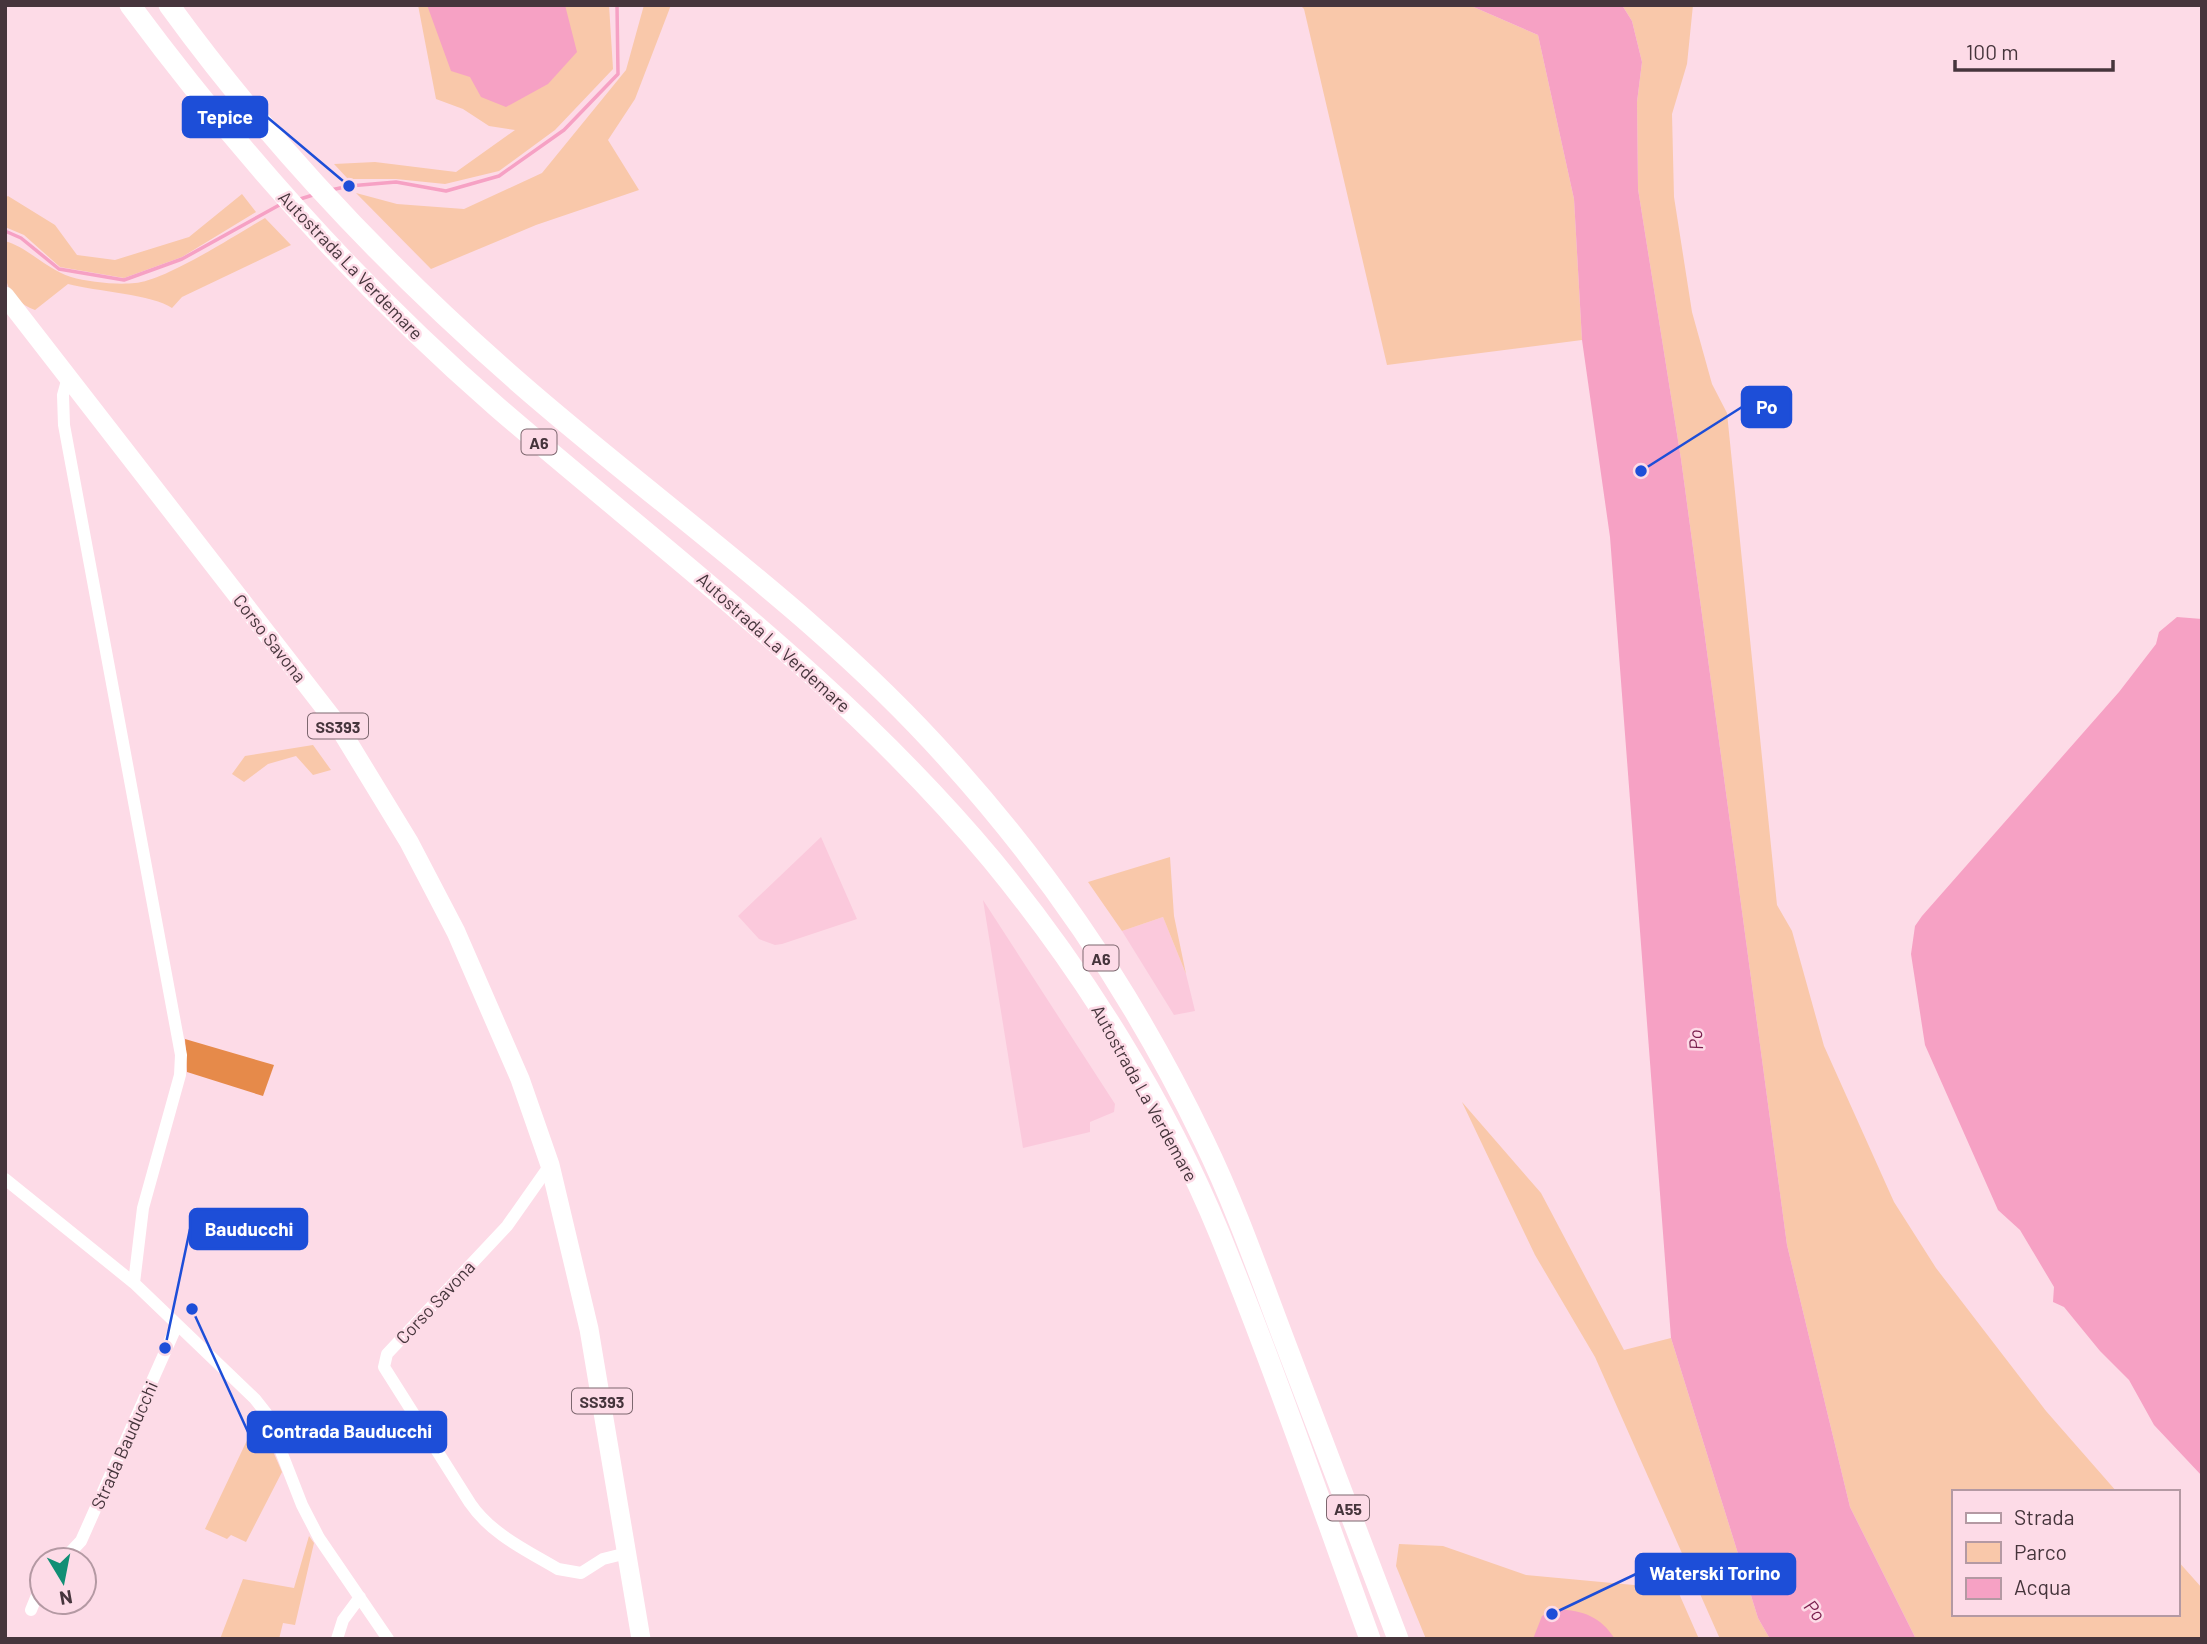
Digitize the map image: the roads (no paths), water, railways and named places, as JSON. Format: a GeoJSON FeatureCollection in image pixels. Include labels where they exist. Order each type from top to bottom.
{"type":"FeatureCollection","features":[{"type":"Feature","properties":{"kind":"highway","name":"Autostrada La Verdemare"},"geometry":{"type":"LineString","coordinates":[[130,5],[220,124],[311,228],[496,406],[720,593],[838,697],[917,775],[993,862],[1089,993],[1157,1107],[1219,1233],[1276,1385]]}},
{"type":"Feature","properties":{"kind":"highway","name":"Autostrada La Verdemare"},"geometry":{"type":"LineString","coordinates":[[169,5],[231,87],[310,177],[342,213],[446,317],[519,382],[794,609],[877,685],[998,816],[1034,861],[1116,981],[1182,1096],[1243,1228],[1299,1378]]}},
{"type":"Feature","properties":{"kind":"highway","name":"A55"},"geometry":{"type":"LineString","coordinates":[[1299,1378],[1398,1639]]}},
{"type":"Feature","properties":{"kind":"highway","name":"A55"},"geometry":{"type":"LineString","coordinates":[[1276,1385],[1370,1639]]}},
{"type":"Feature","properties":{"kind":"main road","name":"Corso Savona"},"geometry":{"type":"LineString","coordinates":[[5,296],[337,724],[409,842],[456,932],[520,1079],[550,1165],[589,1329],[641,1639]]}},
{"type":"Feature","properties":{"kind":"street"},"geometry":{"type":"LineString","coordinates":[[68,377],[63,395],[64,425],[181,1055],[180,1075],[144,1208],[134,1283]]}},
{"type":"Feature","properties":{"kind":"street","name":"Corso Savona"},"geometry":{"type":"LineString","coordinates":[[550,1165],[507,1226],[387,1354],[384,1367],[479,1517],[499,1534],[558,1569],[568,1572],[582,1573],[603,1559],[627,1553]]}},
{"type":"Feature","properties":{"kind":"street"},"geometry":{"type":"LineString","coordinates":[[5,1179],[134,1283],[232,1374],[266,1413],[302,1505],[335,1563],[388,1639]]}},
{"type":"Feature","properties":{"kind":"street","name":"Strada Bauducchi"},"geometry":{"type":"LineString","coordinates":[[76,1546],[177,1325]]}},
{"type":"Feature","properties":{"kind":"street"},"geometry":{"type":"LineString","coordinates":[[337,1639],[343,1620],[360,1597]]}},
{"type":"Feature","properties":{"kind":"water"},"geometry":{"type":"Polygon","coordinates":[[[427,5],[565,5],[577,52],[548,84],[506,107],[481,97],[470,77],[451,71],[427,5]]]}},
{"type":"Feature","properties":{"kind":"water"},"geometry":{"type":"Polygon","coordinates":[[[1469,5],[1622,5],[1632,21],[1642,62],[1637,102],[1638,189],[1681,459],[1787,1245],[1850,1507],[1916,1639],[1770,1639],[1758,1618],[1671,1338],[1610,537],[1582,340],[1574,199],[1538,35],[1469,5]]]}},
{"type":"Feature","properties":{"kind":"water"},"geometry":{"type":"Polygon","coordinates":[[[2177,617],[2202,619],[2202,1476],[2154,1425],[2129,1380],[2100,1351],[2064,1307],[2053,1302],[2054,1287],[2020,1230],[1998,1210],[1925,1045],[1911,954],[1915,926],[1922,916],[2119,692],[2156,644],[2159,632],[2177,617]]]}},
{"type":"Feature","properties":{"kind":"water"},"geometry":{"type":"Polygon","coordinates":[[[1557,1609],[1590,1616],[1603,1625],[1615,1639],[1533,1639],[1542,1616],[1557,1609]]]}},
{"type":"Feature","properties":{"kind":"waterway"},"geometry":{"type":"LineString","coordinates":[[331,190],[396,182],[446,191],[499,176],[564,130],[618,74],[617,5]]}},
{"type":"Feature","properties":{"kind":"waterway"},"geometry":{"type":"LineString","coordinates":[[297,200],[313,195]]}},
{"type":"Feature","properties":{"kind":"waterway"},"geometry":{"type":"LineString","coordinates":[[5,231],[21,238],[59,269],[124,280],[182,259],[283,203]]}},
{"type":"Feature","properties":{"kind":"place","name":"Tepice"},"geometry":{"type":"Point","coordinates":[349,186]}},
{"type":"Feature","properties":{"kind":"place","name":"Po"},"geometry":{"type":"Point","coordinates":[1641,471]}},
{"type":"Feature","properties":{"kind":"place","name":"Contrada Bauducchi"},"geometry":{"type":"Point","coordinates":[192,1309]}},
{"type":"Feature","properties":{"kind":"place","name":"Bauducchi"},"geometry":{"type":"Point","coordinates":[165,1348]}},
{"type":"Feature","properties":{"kind":"place","name":"Waterski Torino"},"geometry":{"type":"Point","coordinates":[1552,1614]}}]}
